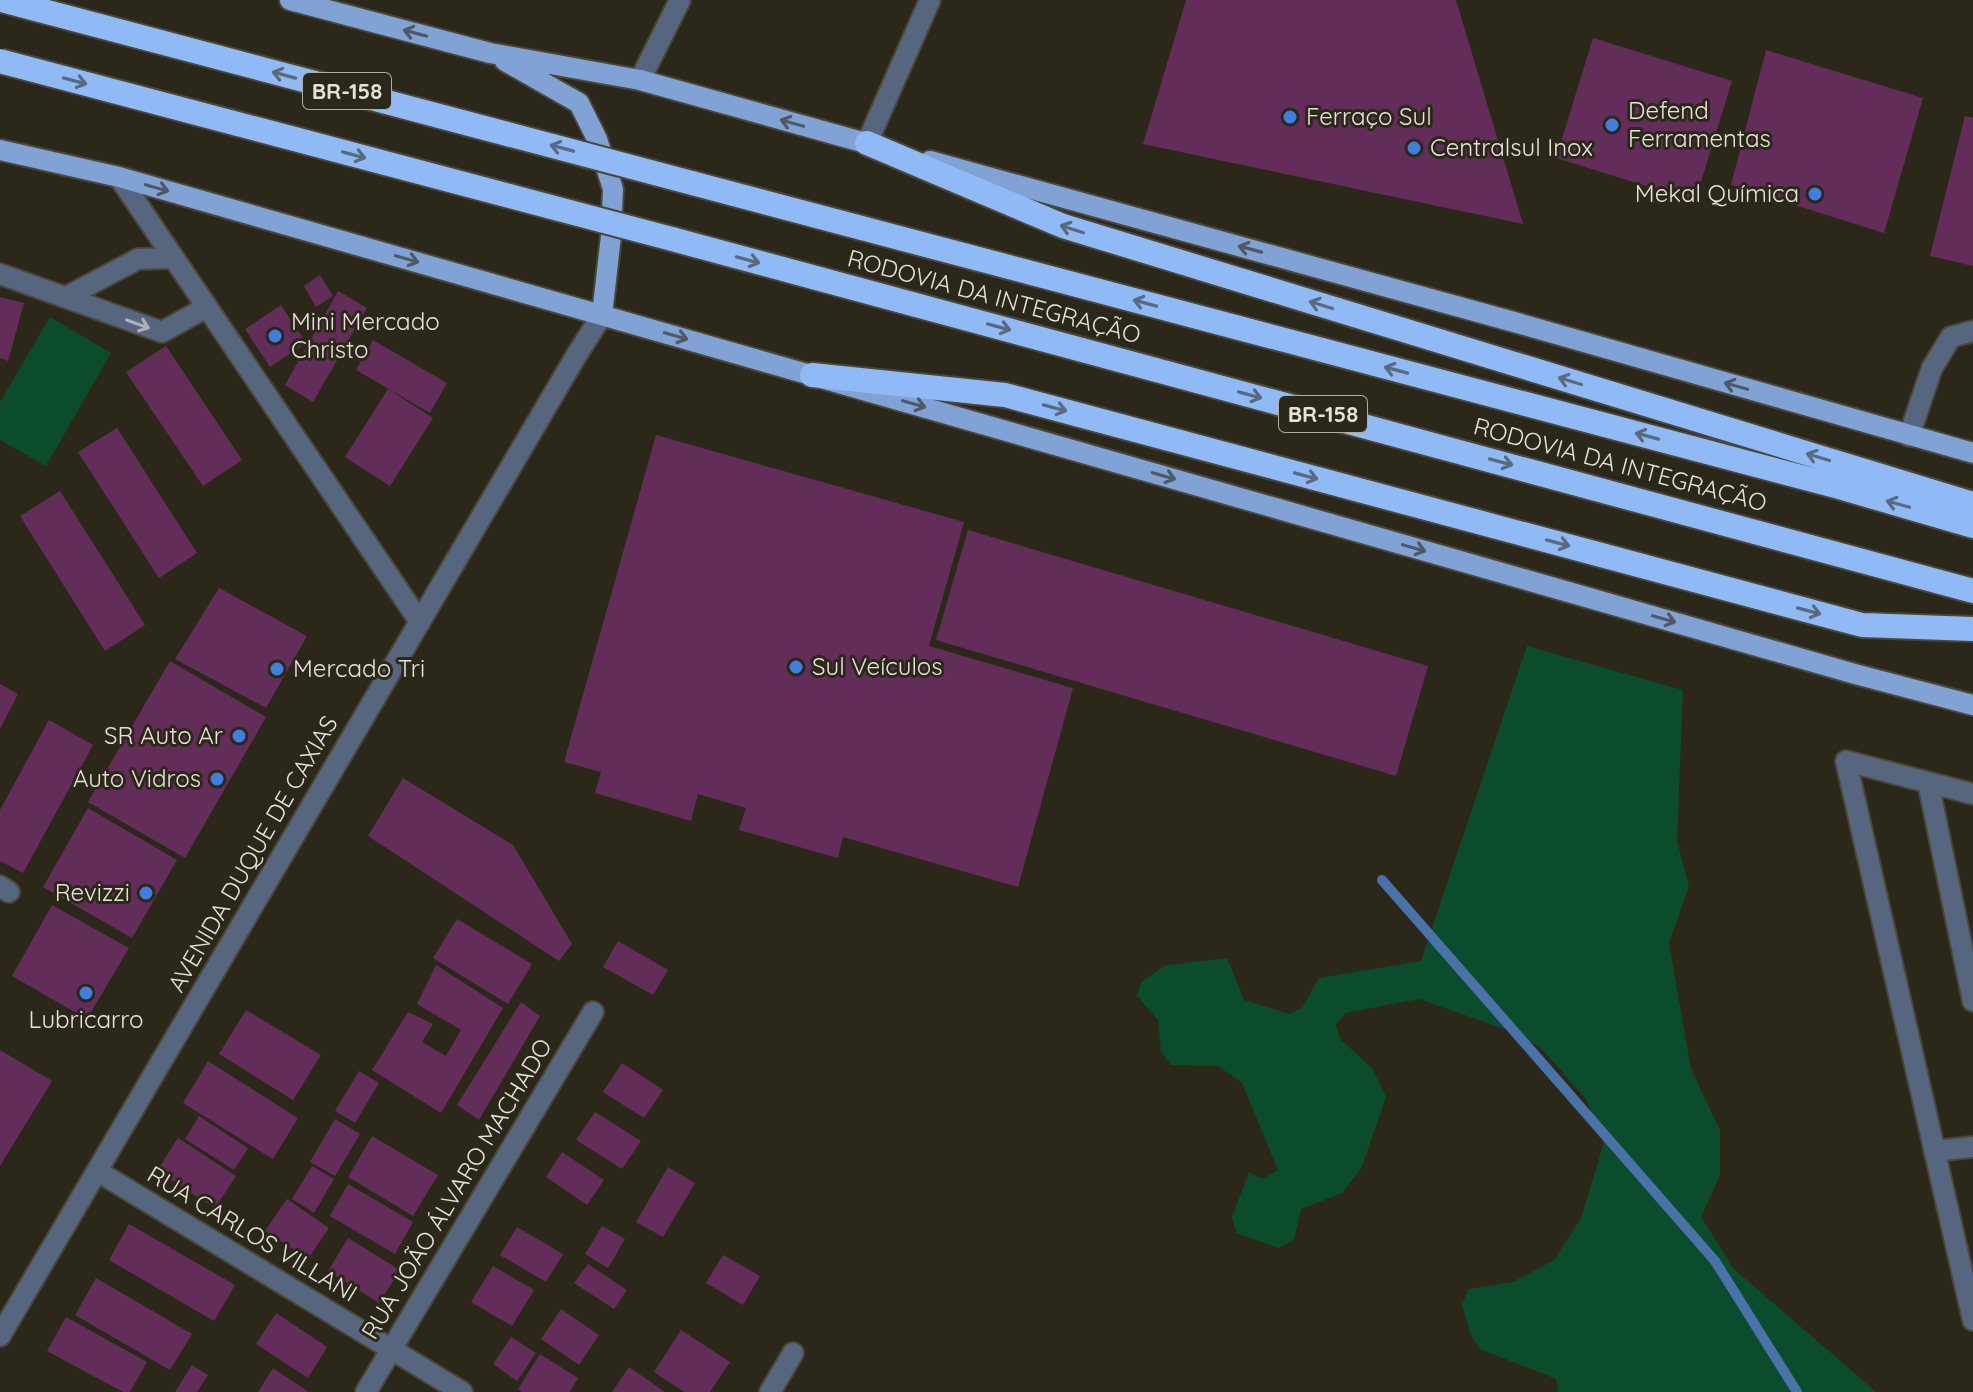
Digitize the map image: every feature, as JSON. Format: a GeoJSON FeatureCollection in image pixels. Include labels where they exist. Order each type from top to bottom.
{"type":"FeatureCollection","features":[{"type":"Feature","properties":{"kind":"highway","name":"RODOVIA DA INTEGRAÇÃO"},"geometry":{"type":"LineString","coordinates":[[2,0],[1839,487],[1973,526]]}},
{"type":"Feature","properties":{"kind":"highway","name":"RODOVIA DA INTEGRAÇÃO"},"geometry":{"type":"LineString","coordinates":[[0,61],[672,239],[1973,591]]}},
{"type":"Feature","properties":{"kind":"highway"},"geometry":{"type":"LineString","coordinates":[[867,143],[1063,226],[1973,504]]}},
{"type":"Feature","properties":{"kind":"highway","name":"BR-158"},"geometry":{"type":"LineString","coordinates":[[812,375],[1005,395],[1862,625],[1973,629]]}},
{"type":"Feature","properties":{"kind":"main road"},"geometry":{"type":"LineString","coordinates":[[290,0],[337,6],[490,53],[640,80],[1514,322],[1973,453]]}},
{"type":"Feature","properties":{"kind":"main road"},"geometry":{"type":"LineString","coordinates":[[490,53],[579,103],[597,139],[613,189],[602,315]]}},
{"type":"Feature","properties":{"kind":"main road","name":"BR-158"},"geometry":{"type":"LineString","coordinates":[[0,150],[119,177],[1855,674],[1973,705]]}},
{"type":"Feature","properties":{"kind":"street"},"geometry":{"type":"LineString","coordinates":[[640,80],[680,0]]}},
{"type":"Feature","properties":{"kind":"street"},"geometry":{"type":"LineString","coordinates":[[867,143],[930,0]]}},
{"type":"Feature","properties":{"kind":"street"},"geometry":{"type":"LineString","coordinates":[[119,177],[420,622]]}},
{"type":"Feature","properties":{"kind":"street"},"geometry":{"type":"LineString","coordinates":[[66,297],[138,259],[174,258]]}},
{"type":"Feature","properties":{"kind":"street"},"geometry":{"type":"LineString","coordinates":[[0,274],[162,332],[207,307]]}},
{"type":"Feature","properties":{"kind":"street","name":"AVENIDA DUQUE DE CAXIAS"},"geometry":{"type":"LineString","coordinates":[[0,1336],[602,315]]}},
{"type":"Feature","properties":{"kind":"street"},"geometry":{"type":"LineString","coordinates":[[1909,436],[1932,368],[1951,337],[1973,331]]}},
{"type":"Feature","properties":{"kind":"street"},"geometry":{"type":"LineString","coordinates":[[1973,794],[1846,761],[1973,1320]]}},
{"type":"Feature","properties":{"kind":"street"},"geometry":{"type":"LineString","coordinates":[[1928,782],[1973,1001]]}},
{"type":"Feature","properties":{"kind":"street","name":"RUA JOÃO ÁLVARO MACHADO"},"geometry":{"type":"LineString","coordinates":[[366,1392],[593,1012]]}},
{"type":"Feature","properties":{"kind":"street"},"geometry":{"type":"LineString","coordinates":[[1934,1151],[1973,1147]]}},
{"type":"Feature","properties":{"kind":"street","name":"RUA CARLOS VILLANI"},"geometry":{"type":"LineString","coordinates":[[97,1171],[462,1392]]}},
{"type":"Feature","properties":{"kind":"street"},"geometry":{"type":"LineString","coordinates":[[770,1392],[793,1353]]}},
{"type":"Feature","properties":{"kind":"green space"},"geometry":{"type":"Polygon","coordinates":[[[50,317],[111,353],[46,466],[0,440],[0,402],[50,317]]]}},
{"type":"Feature","properties":{"kind":"green space"},"geometry":{"type":"Polygon","coordinates":[[[1527,646],[1683,690],[1677,841],[1689,886],[1669,943],[1691,1069],[1720,1130],[1720,1175],[1701,1217],[1734,1269],[1876,1392],[1558,1392],[1556,1379],[1480,1349],[1471,1336],[1462,1305],[1468,1289],[1513,1282],[1554,1260],[1581,1218],[1604,1142],[1586,1099],[1541,1048],[1513,1032],[1419,999],[1345,1013],[1336,1025],[1340,1039],[1372,1068],[1386,1097],[1361,1169],[1342,1193],[1301,1209],[1294,1240],[1279,1248],[1236,1233],[1232,1217],[1249,1172],[1262,1179],[1278,1170],[1242,1083],[1218,1066],[1171,1065],[1161,1052],[1158,1020],[1137,996],[1141,982],[1166,965],[1227,958],[1244,1000],[1289,1014],[1302,1008],[1319,978],[1421,961],[1527,646]]]}},
{"type":"Feature","properties":{"kind":"building"},"geometry":{"type":"Polygon","coordinates":[[[1186,0],[1456,0],[1523,224],[1143,144],[1186,0]]]}},
{"type":"Feature","properties":{"kind":"building"},"geometry":{"type":"Polygon","coordinates":[[[1593,38],[1732,81],[1695,201],[1556,158],[1593,38]]]}},
{"type":"Feature","properties":{"kind":"building"},"geometry":{"type":"Polygon","coordinates":[[[1766,50],[1923,98],[1884,233],[1731,185],[1766,50]]]}},
{"type":"Feature","properties":{"kind":"building"},"geometry":{"type":"Polygon","coordinates":[[[1965,116],[1973,118],[1973,266],[1930,256],[1965,116]]]}},
{"type":"Feature","properties":{"kind":"building"},"geometry":{"type":"Polygon","coordinates":[[[320,275],[333,296],[316,307],[304,286],[320,275]]]}},
{"type":"Feature","properties":{"kind":"building"},"geometry":{"type":"Polygon","coordinates":[[[338,291],[367,308],[313,402],[285,385],[338,291]]]}},
{"type":"Feature","properties":{"kind":"building"},"geometry":{"type":"Polygon","coordinates":[[[0,297],[24,303],[8,361],[0,358],[0,297]]]}},
{"type":"Feature","properties":{"kind":"building","name":"Mini Mercado Christo"},"geometry":{"type":"Polygon","coordinates":[[[281,305],[306,343],[270,367],[245,329],[281,305]]]}},
{"type":"Feature","properties":{"kind":"building"},"geometry":{"type":"Polygon","coordinates":[[[373,340],[447,383],[430,413],[356,370],[373,340]]]}},
{"type":"Feature","properties":{"kind":"building"},"geometry":{"type":"Polygon","coordinates":[[[166,346],[242,460],[203,486],[126,372],[166,346]]]}},
{"type":"Feature","properties":{"kind":"building"},"geometry":{"type":"Polygon","coordinates":[[[388,389],[433,418],[390,486],[345,457],[388,389]]]}},
{"type":"Feature","properties":{"kind":"building"},"geometry":{"type":"Polygon","coordinates":[[[117,428],[197,553],[159,578],[78,452],[117,428]]]}},
{"type":"Feature","properties":{"kind":"building","name":"Sul Veículos"},"geometry":{"type":"Polygon","coordinates":[[[656,435],[964,522],[929,646],[1073,688],[1018,887],[843,837],[838,858],[739,830],[746,808],[698,794],[691,821],[595,793],[601,772],[564,762],[656,435]]]}},
{"type":"Feature","properties":{"kind":"building"},"geometry":{"type":"Polygon","coordinates":[[[60,491],[145,625],[105,651],[20,516],[60,491]]]}},
{"type":"Feature","properties":{"kind":"building"},"geometry":{"type":"Polygon","coordinates":[[[968,530],[1428,666],[1396,776],[936,640],[968,530]]]}},
{"type":"Feature","properties":{"kind":"building"},"geometry":{"type":"Polygon","coordinates":[[[219,588],[307,636],[266,708],[175,659],[219,588]]]}},
{"type":"Feature","properties":{"kind":"building"},"geometry":{"type":"Polygon","coordinates":[[[170,661],[266,717],[185,858],[88,802],[170,661]]]}},
{"type":"Feature","properties":{"kind":"building"},"geometry":{"type":"Polygon","coordinates":[[[0,684],[18,694],[0,729],[0,684]]]}},
{"type":"Feature","properties":{"kind":"building"},"geometry":{"type":"Polygon","coordinates":[[[49,720],[93,745],[23,873],[0,861],[0,810],[49,720]]]}},
{"type":"Feature","properties":{"kind":"building"},"geometry":{"type":"Polygon","coordinates":[[[403,778],[513,845],[572,944],[559,961],[368,836],[403,778]]]}},
{"type":"Feature","properties":{"kind":"building"},"geometry":{"type":"Polygon","coordinates":[[[88,808],[177,860],[132,938],[43,887],[88,808]]]}},
{"type":"Feature","properties":{"kind":"building"},"geometry":{"type":"Polygon","coordinates":[[[52,905],[129,948],[87,1019],[12,976],[52,905]]]}},
{"type":"Feature","properties":{"kind":"building"},"geometry":{"type":"Polygon","coordinates":[[[457,919],[532,964],[508,1004],[433,958],[457,919]]]}},
{"type":"Feature","properties":{"kind":"building"},"geometry":{"type":"Polygon","coordinates":[[[618,941],[668,970],[653,995],[603,967],[618,941]]]}},
{"type":"Feature","properties":{"kind":"building"},"geometry":{"type":"Polygon","coordinates":[[[436,965],[503,1008],[441,1113],[372,1070],[408,1012],[433,1024],[422,1042],[446,1056],[461,1030],[417,1004],[436,965]]]}},
{"type":"Feature","properties":{"kind":"building"},"geometry":{"type":"Polygon","coordinates":[[[521,1002],[540,1016],[479,1120],[457,1105],[521,1002]]]}},
{"type":"Feature","properties":{"kind":"building"},"geometry":{"type":"Polygon","coordinates":[[[246,1010],[321,1055],[293,1100],[219,1054],[246,1010]]]}},
{"type":"Feature","properties":{"kind":"building"},"geometry":{"type":"Polygon","coordinates":[[[0,1050],[52,1081],[0,1166],[0,1050]]]}},
{"type":"Feature","properties":{"kind":"building"},"geometry":{"type":"Polygon","coordinates":[[[208,1061],[298,1118],[273,1159],[183,1103],[208,1061]]]}},
{"type":"Feature","properties":{"kind":"building"},"geometry":{"type":"Polygon","coordinates":[[[622,1063],[663,1090],[644,1118],[603,1092],[622,1063]]]}},
{"type":"Feature","properties":{"kind":"building"},"geometry":{"type":"Polygon","coordinates":[[[359,1071],[379,1083],[355,1123],[335,1111],[359,1071]]]}},
{"type":"Feature","properties":{"kind":"building"},"geometry":{"type":"Polygon","coordinates":[[[595,1112],[641,1141],[622,1169],[576,1140],[595,1112]]]}},
{"type":"Feature","properties":{"kind":"building"},"geometry":{"type":"Polygon","coordinates":[[[199,1116],[248,1148],[234,1170],[185,1139],[199,1116]]]}},
{"type":"Feature","properties":{"kind":"building"},"geometry":{"type":"Polygon","coordinates":[[[335,1119],[360,1134],[335,1176],[310,1162],[335,1119]]]}},
{"type":"Feature","properties":{"kind":"building"},"geometry":{"type":"Polygon","coordinates":[[[372,1136],[438,1175],[413,1216],[348,1177],[372,1136]]]}},
{"type":"Feature","properties":{"kind":"building"},"geometry":{"type":"Polygon","coordinates":[[[178,1138],[236,1176],[215,1208],[157,1171],[178,1138]]]}},
{"type":"Feature","properties":{"kind":"building"},"geometry":{"type":"Polygon","coordinates":[[[562,1152],[604,1180],[587,1205],[546,1177],[562,1152]]]}},
{"type":"Feature","properties":{"kind":"building"},"geometry":{"type":"Polygon","coordinates":[[[312,1166],[334,1179],[314,1213],[292,1199],[312,1166]]]}},
{"type":"Feature","properties":{"kind":"building"},"geometry":{"type":"Polygon","coordinates":[[[668,1167],[695,1183],[663,1237],[636,1222],[668,1167]]]}},
{"type":"Feature","properties":{"kind":"building"},"geometry":{"type":"Polygon","coordinates":[[[348,1184],[413,1222],[395,1254],[330,1216],[348,1184]]]}},
{"type":"Feature","properties":{"kind":"building"},"geometry":{"type":"Polygon","coordinates":[[[287,1199],[329,1228],[308,1259],[265,1231],[287,1199]]]}},
{"type":"Feature","properties":{"kind":"building"},"geometry":{"type":"Polygon","coordinates":[[[129,1224],[235,1285],[214,1321],[109,1260],[129,1224]]]}},
{"type":"Feature","properties":{"kind":"building"},"geometry":{"type":"Polygon","coordinates":[[[602,1226],[625,1239],[608,1268],[585,1254],[602,1226]]]}},
{"type":"Feature","properties":{"kind":"building"},"geometry":{"type":"Polygon","coordinates":[[[517,1227],[563,1254],[546,1282],[500,1255],[517,1227]]]}},
{"type":"Feature","properties":{"kind":"building"},"geometry":{"type":"Polygon","coordinates":[[[348,1238],[400,1270],[379,1303],[328,1271],[348,1238]]]}},
{"type":"Feature","properties":{"kind":"building"},"geometry":{"type":"Polygon","coordinates":[[[723,1255],[760,1276],[743,1305],[706,1283],[723,1255]]]}},
{"type":"Feature","properties":{"kind":"building"},"geometry":{"type":"Polygon","coordinates":[[[588,1264],[627,1290],[614,1309],[574,1283],[588,1264]]]}},
{"type":"Feature","properties":{"kind":"building"},"geometry":{"type":"Polygon","coordinates":[[[493,1266],[534,1290],[512,1326],[471,1302],[493,1266]]]}},
{"type":"Feature","properties":{"kind":"building"},"geometry":{"type":"Polygon","coordinates":[[[96,1278],[192,1334],[170,1370],[75,1315],[96,1278]]]}},
{"type":"Feature","properties":{"kind":"building"},"geometry":{"type":"Polygon","coordinates":[[[561,1309],[599,1335],[579,1365],[541,1339],[561,1309]]]}},
{"type":"Feature","properties":{"kind":"building"},"geometry":{"type":"Polygon","coordinates":[[[276,1313],[327,1347],[308,1378],[256,1344],[276,1313]]]}},
{"type":"Feature","properties":{"kind":"building"},"geometry":{"type":"Polygon","coordinates":[[[66,1317],[147,1362],[130,1392],[123,1392],[47,1351],[66,1317]]]}},
{"type":"Feature","properties":{"kind":"building"},"geometry":{"type":"Polygon","coordinates":[[[681,1330],[730,1362],[710,1392],[684,1392],[654,1372],[681,1330]]]}},
{"type":"Feature","properties":{"kind":"building"},"geometry":{"type":"Polygon","coordinates":[[[511,1337],[536,1353],[517,1381],[493,1364],[511,1337]]]}},
{"type":"Feature","properties":{"kind":"building"},"geometry":{"type":"Polygon","coordinates":[[[540,1354],[578,1378],[570,1392],[522,1392],[518,1389],[540,1354]]]}},
{"type":"Feature","properties":{"kind":"building"},"geometry":{"type":"Polygon","coordinates":[[[192,1365],[208,1375],[197,1392],[175,1392],[192,1365]]]}},
{"type":"Feature","properties":{"kind":"building"},"geometry":{"type":"Polygon","coordinates":[[[629,1367],[665,1392],[612,1392],[629,1367]]]}},
{"type":"Feature","properties":{"kind":"building"},"geometry":{"type":"Polygon","coordinates":[[[273,1368],[309,1392],[258,1392],[273,1368]]]}},
{"type":"Feature","properties":{"kind":"waterway"},"geometry":{"type":"LineString","coordinates":[[1382,880],[1715,1261],[1797,1392]]}},
{"type":"Feature","properties":{"kind":"place","name":"Ferraço Sul"},"geometry":{"type":"Point","coordinates":[1290,117]}},
{"type":"Feature","properties":{"kind":"place","name":"Defend Ferramentas"},"geometry":{"type":"Point","coordinates":[1612,125]}},
{"type":"Feature","properties":{"kind":"place","name":"Centralsul Inox"},"geometry":{"type":"Point","coordinates":[1414,148]}},
{"type":"Feature","properties":{"kind":"place","name":"Mekal Química"},"geometry":{"type":"Point","coordinates":[1815,194]}},
{"type":"Feature","properties":{"kind":"place","name":"Mini Mercado Christo"},"geometry":{"type":"Point","coordinates":[275,336]}},
{"type":"Feature","properties":{"kind":"place","name":"Sul Veículos"},"geometry":{"type":"Point","coordinates":[796,667]}},
{"type":"Feature","properties":{"kind":"place","name":"Mercado Tri"},"geometry":{"type":"Point","coordinates":[277,669]}},
{"type":"Feature","properties":{"kind":"place","name":"SR Auto Ar"},"geometry":{"type":"Point","coordinates":[239,736]}},
{"type":"Feature","properties":{"kind":"place","name":"Auto Vidros"},"geometry":{"type":"Point","coordinates":[217,779]}},
{"type":"Feature","properties":{"kind":"place","name":"Revizzi"},"geometry":{"type":"Point","coordinates":[146,893]}},
{"type":"Feature","properties":{"kind":"place","name":"Lubricarro"},"geometry":{"type":"Point","coordinates":[86,993]}}]}
